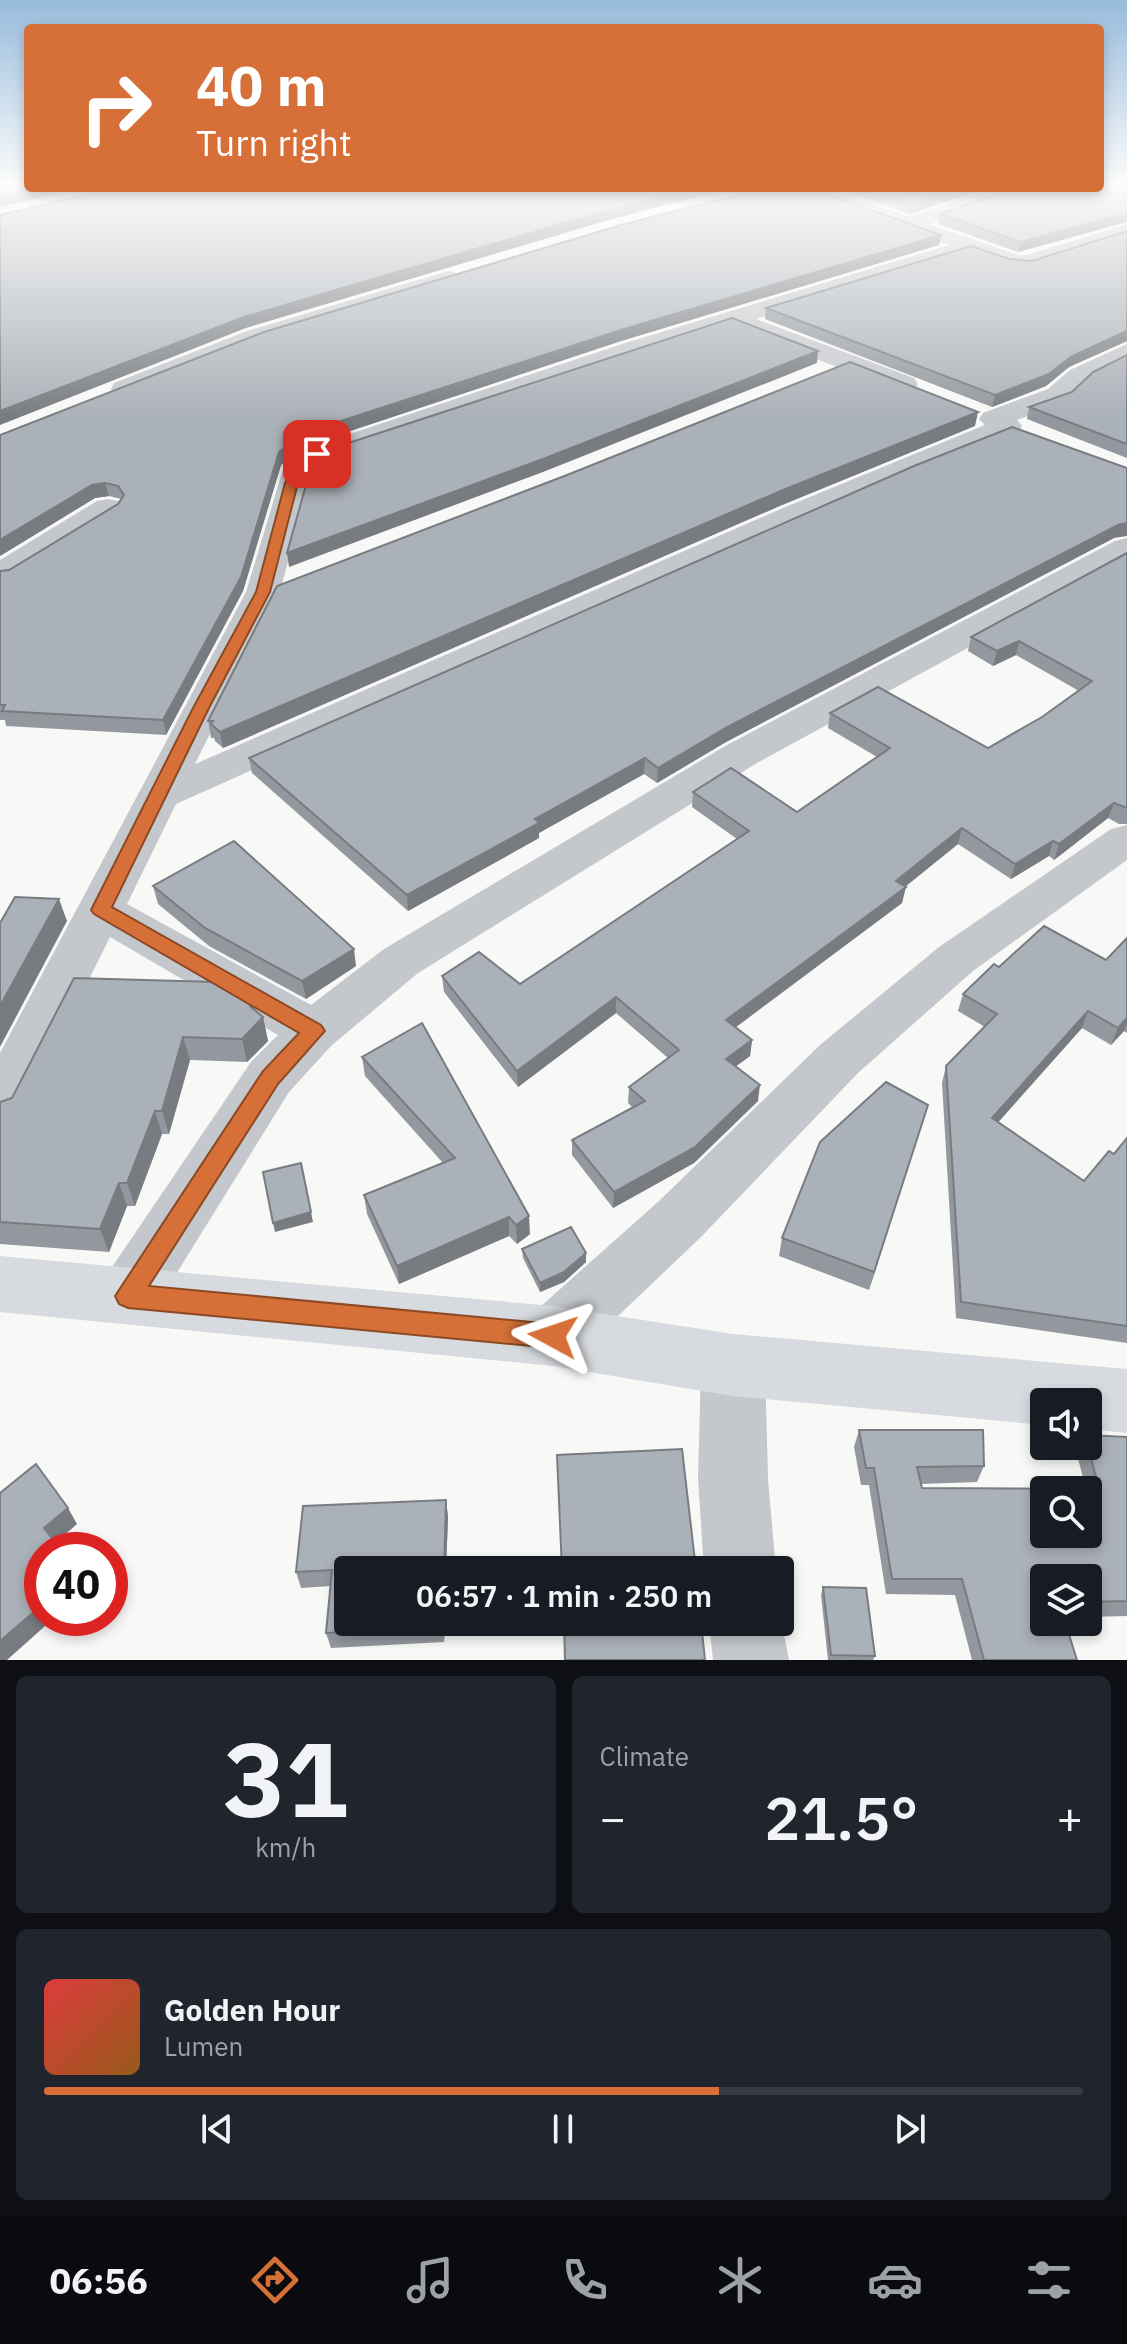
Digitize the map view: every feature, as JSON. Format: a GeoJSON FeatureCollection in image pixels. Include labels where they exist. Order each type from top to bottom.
{"type":"FeatureCollection","features":[{"type":"Feature","properties":{"kind":"street"},"geometry":{"type":"LineString","coordinates":[[0,1105],[201,708],[277,586],[292,483],[299,466],[317,454],[732,318],[911,263]]}},
{"type":"Feature","properties":{"kind":"street"},"geometry":{"type":"LineString","coordinates":[[101,398],[256,336],[471,272]]}},
{"type":"Feature","properties":{"kind":"street"},"geometry":{"type":"LineString","coordinates":[[732,318],[936,396]]}},
{"type":"Feature","properties":{"kind":"street"},"geometry":{"type":"LineString","coordinates":[[159,795],[318,729],[676,566],[1013,427],[1079,376],[1127,352]]}},
{"type":"Feature","properties":{"kind":"street"},"geometry":{"type":"LineString","coordinates":[[813,378],[851,362]]}},
{"type":"Feature","properties":{"kind":"street"},"geometry":{"type":"LineString","coordinates":[[965,408],[1013,427]]}},
{"type":"Feature","properties":{"kind":"street"},"geometry":{"type":"LineString","coordinates":[[0,574],[108,508]]}},
{"type":"Feature","properties":{"kind":"street"},"geometry":{"type":"LineString","coordinates":[[128,1296],[270,1077],[314,1031],[401,961],[742,754],[1127,548]]}},
{"type":"Feature","properties":{"kind":"street"},"geometry":{"type":"LineString","coordinates":[[553,1336],[680,1219],[839,1059],[956,959],[1127,839]]}},
{"type":"Feature","properties":{"kind":"street"},"geometry":{"type":"LineString","coordinates":[[101,910],[314,1031]]}},
{"type":"Feature","properties":{"kind":"street"},"geometry":{"type":"LineString","coordinates":[[0,1284],[553,1336],[733,1365],[1127,1401]]}},
{"type":"Feature","properties":{"kind":"street"},"geometry":{"type":"LineString","coordinates":[[733,1365],[733,1479],[739,1556]]}},
{"type":"Feature","properties":{"kind":"street"},"geometry":{"type":"LineString","coordinates":[[748,1636],[751,1660]]}},
{"type":"Feature","properties":{"kind":"building"},"geometry":{"type":"Polygon","coordinates":[[[0,263],[426,263],[244,317],[0,411],[0,263]]]}},
{"type":"Feature","properties":{"kind":"building"},"geometry":{"type":"Polygon","coordinates":[[[493,263],[845,263],[621,330],[304,433],[279,452],[241,577],[163,720],[2,711],[5,705],[0,705],[0,571],[9,570],[118,504],[124,495],[118,486],[105,483],[92,485],[0,540],[0,435],[264,332],[493,263]]]}},
{"type":"Feature","properties":{"kind":"building"},"geometry":{"type":"Polygon","coordinates":[[[913,263],[1127,263],[1127,331],[1072,356],[1049,374],[995,395],[766,308],[913,263]]]}},
{"type":"Feature","properties":{"kind":"building"},"geometry":{"type":"Polygon","coordinates":[[[732,318],[818,351],[543,459],[287,553],[313,460],[327,450],[732,318]]]}},
{"type":"Feature","properties":{"kind":"building"},"geometry":{"type":"Polygon","coordinates":[[[1127,355],[1127,444],[1029,407],[1072,392],[1093,372],[1127,355]]]}},
{"type":"Feature","properties":{"kind":"building"},"geometry":{"type":"Polygon","coordinates":[[[850,362],[978,412],[783,490],[220,732],[211,724],[213,721],[208,721],[277,586],[850,362]]]}},
{"type":"Feature","properties":{"kind":"building"},"geometry":{"type":"Polygon","coordinates":[[[1012,427],[1127,468],[1127,523],[727,727],[658,768],[645,758],[535,819],[539,823],[407,895],[249,758],[914,466],[1012,427]]]}},
{"type":"Feature","properties":{"kind":"building"},"geometry":{"type":"Polygon","coordinates":[[[1127,553],[1127,808],[1114,803],[1059,844],[1053,841],[1015,864],[962,828],[896,881],[906,887],[726,1020],[752,1040],[726,1059],[760,1085],[695,1147],[614,1192],[572,1140],[645,1101],[629,1087],[679,1050],[616,997],[517,1071],[442,976],[479,952],[520,984],[749,831],[693,792],[731,768],[797,812],[890,748],[830,713],[878,687],[988,748],[1042,717],[1092,681],[1019,641],[997,651],[971,637],[1127,553]]]}},
{"type":"Feature","properties":{"kind":"building"},"geometry":{"type":"Polygon","coordinates":[[[234,841],[354,949],[302,981],[205,928],[153,886],[234,841]]]}},
{"type":"Feature","properties":{"kind":"building"},"geometry":{"type":"Polygon","coordinates":[[[15,897],[59,899],[0,1006],[0,923],[15,897]]]}},
{"type":"Feature","properties":{"kind":"building"},"geometry":{"type":"Polygon","coordinates":[[[1044,926],[1106,960],[1127,938],[1127,1018],[1118,1028],[1088,1011],[992,1118],[1084,1181],[1109,1151],[1114,1154],[1127,1138],[1127,1326],[961,1302],[946,1066],[997,1014],[963,994],[994,964],[999,967],[1044,926]]]}},
{"type":"Feature","properties":{"kind":"building"},"geometry":{"type":"Polygon","coordinates":[[[74,978],[215,982],[253,1004],[250,1006],[263,1017],[242,1039],[183,1037],[162,1111],[155,1111],[127,1183],[119,1183],[100,1229],[0,1222],[0,1102],[12,1098],[74,978]]]}},
{"type":"Feature","properties":{"kind":"building"},"geometry":{"type":"Polygon","coordinates":[[[422,1023],[529,1216],[516,1225],[509,1217],[397,1266],[364,1195],[455,1158],[362,1057],[422,1023]]]}},
{"type":"Feature","properties":{"kind":"building"},"geometry":{"type":"Polygon","coordinates":[[[886,1082],[928,1105],[874,1272],[782,1238],[820,1142],[886,1082]]]}},
{"type":"Feature","properties":{"kind":"building"},"geometry":{"type":"Polygon","coordinates":[[[301,1163],[311,1212],[273,1223],[263,1172],[301,1163]]]}},
{"type":"Feature","properties":{"kind":"building"},"geometry":{"type":"Polygon","coordinates":[[[571,1227],[586,1253],[564,1272],[540,1283],[522,1249],[571,1227]]]}},
{"type":"Feature","properties":{"kind":"building"},"geometry":{"type":"Polygon","coordinates":[[[859,1430],[983,1430],[984,1466],[917,1467],[922,1488],[1030,1489],[1030,1548],[1102,1548],[1102,1476],[1096,1476],[1092,1460],[1102,1460],[1102,1436],[1127,1437],[1127,1601],[1102,1602],[1102,1564],[1030,1564],[1030,1636],[1069,1636],[1077,1660],[984,1660],[962,1579],[892,1579],[874,1468],[866,1468],[859,1430]]]}},
{"type":"Feature","properties":{"kind":"building"},"geometry":{"type":"Polygon","coordinates":[[[682,1449],[694,1556],[561,1556],[557,1455],[682,1449]]]}},
{"type":"Feature","properties":{"kind":"building"},"geometry":{"type":"Polygon","coordinates":[[[36,1464],[68,1508],[44,1528],[47,1532],[24,1532],[24,1620],[0,1641],[0,1493],[36,1464]]]}},
{"type":"Feature","properties":{"kind":"building"},"geometry":{"type":"Polygon","coordinates":[[[446,1500],[444,1556],[334,1556],[334,1633],[326,1633],[332,1570],[296,1572],[303,1506],[446,1500]]]}},
{"type":"Feature","properties":{"kind":"building"},"geometry":{"type":"Polygon","coordinates":[[[823,1587],[866,1588],[875,1656],[831,1655],[823,1587]]]}},
{"type":"Feature","properties":{"kind":"building"},"geometry":{"type":"Polygon","coordinates":[[[564,1636],[702,1636],[705,1660],[565,1660],[564,1636]]]}},
{"type":"Feature","properties":{"kind":"route"},"geometry":{"type":"LineString","coordinates":[[317,454],[299,466],[263,592],[201,708],[101,910],[314,1031],[270,1077],[128,1296],[553,1336]]}}]}
